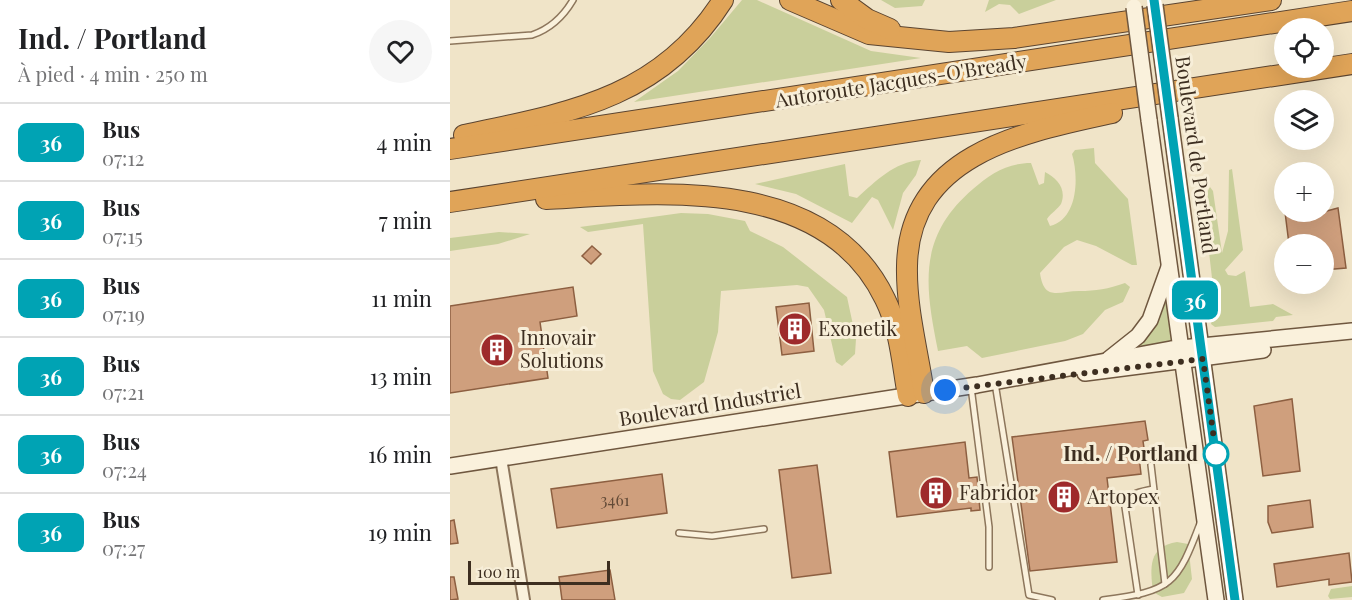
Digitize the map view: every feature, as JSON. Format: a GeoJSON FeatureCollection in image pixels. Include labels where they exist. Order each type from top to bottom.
{"type":"FeatureCollection","features":[{"type":"Feature","properties":{"kind":"highway"},"geometry":{"type":"LineString","coordinates":[[450,138],[560,115],[616,94],[651,74],[681,50],[707,23],[723,0]]}},
{"type":"Feature","properties":{"kind":"highway"},"geometry":{"type":"LineString","coordinates":[[790,0],[869,34],[948,42],[1023,36],[1271,0]]}},
{"type":"Feature","properties":{"kind":"highway"},"geometry":{"type":"LineString","coordinates":[[841,0],[861,16],[879,25],[907,34],[948,42]]}},
{"type":"Feature","properties":{"kind":"highway","name":"Autoroute Jacques-O'Bready"},"geometry":{"type":"LineString","coordinates":[[450,149],[1352,11]]}},
{"type":"Feature","properties":{"kind":"highway"},"geometry":{"type":"LineString","coordinates":[[1334,67],[1352,64]]}},
{"type":"Feature","properties":{"kind":"highway"},"geometry":{"type":"LineString","coordinates":[[450,203],[1274,76]]}},
{"type":"Feature","properties":{"kind":"highway"},"geometry":{"type":"LineString","coordinates":[[916,395],[908,253],[914,228],[925,203],[951,171],[989,148],[1047,128],[1274,77]]}},
{"type":"Feature","properties":{"kind":"highway"},"geometry":{"type":"LineString","coordinates":[[450,203],[697,194],[741,200],[789,214],[811,224],[840,243],[859,260],[875,281],[894,322],[916,395]]}},
{"type":"Feature","properties":{"kind":"main road","name":"Boulevard de Portland"},"geometry":{"type":"LineString","coordinates":[[1155,2],[1235,600]]}},
{"type":"Feature","properties":{"kind":"main road","name":"Boulevard de Portland"},"geometry":{"type":"LineString","coordinates":[[1134,4],[1216,600]]}},
{"type":"Feature","properties":{"kind":"main road"},"geometry":{"type":"LineString","coordinates":[[1108,360],[1138,336],[1150,321],[1170,264]]}},
{"type":"Feature","properties":{"kind":"main road","name":"Boulevard Industriel"},"geometry":{"type":"LineString","coordinates":[[450,466],[974,386],[1108,360],[1202,354],[1352,332]]}},
{"type":"Feature","properties":{"kind":"main road","name":"Boulevard Industriel"},"geometry":{"type":"LineString","coordinates":[[995,382],[1182,355]]}},
{"type":"Feature","properties":{"kind":"street"},"geometry":{"type":"LineString","coordinates":[[501,458],[524,600]]}},
{"type":"Feature","properties":{"kind":"lane"},"geometry":{"type":"LineString","coordinates":[[450,41],[532,35],[542,32],[561,17],[573,0]]}},
{"type":"Feature","properties":{"kind":"lane"},"geometry":{"type":"LineString","coordinates":[[995,382],[1029,595],[1052,600]]}},
{"type":"Feature","properties":{"kind":"lane"},"geometry":{"type":"LineString","coordinates":[[974,386],[989,527],[989,567]]}},
{"type":"Feature","properties":{"kind":"lane"},"geometry":{"type":"LineString","coordinates":[[1151,465],[1164,584]]}},
{"type":"Feature","properties":{"kind":"lane"},"geometry":{"type":"LineString","coordinates":[[1138,595],[1125,507],[1128,498],[1133,493],[1153,489]]}},
{"type":"Feature","properties":{"kind":"lane"},"geometry":{"type":"LineString","coordinates":[[1103,600],[1138,595],[1176,577],[1186,561],[1203,514]]}},
{"type":"Feature","properties":{"kind":"lane"},"geometry":{"type":"LineString","coordinates":[[680,533],[711,536],[764,529]]}},
{"type":"Feature","properties":{"kind":"green space"},"geometry":{"type":"Polygon","coordinates":[[[742,0],[757,0],[871,51],[921,58],[634,102],[678,71],[742,0]]]}},
{"type":"Feature","properties":{"kind":"green space"},"geometry":{"type":"Polygon","coordinates":[[[881,0],[925,0],[922,6],[895,8],[881,0]]]}},
{"type":"Feature","properties":{"kind":"green space"},"geometry":{"type":"Polygon","coordinates":[[[989,0],[1056,0],[1019,14],[1010,5],[999,4],[985,12],[989,0]]]}},
{"type":"Feature","properties":{"kind":"green space"},"geometry":{"type":"Polygon","coordinates":[[[1094,148],[1095,163],[1128,199],[1137,265],[1132,265],[1096,246],[1077,240],[1064,247],[1040,273],[1045,288],[1054,293],[1097,290],[1125,283],[1130,287],[1123,302],[1105,310],[1083,334],[1065,341],[982,358],[967,346],[938,351],[930,305],[930,264],[934,244],[942,225],[955,207],[992,174],[1014,165],[1031,163],[1039,185],[1044,183],[1045,172],[1057,181],[1062,189],[1061,204],[1047,219],[1050,226],[1059,222],[1071,206],[1075,185],[1072,154],[1075,150],[1094,148]]]}},
{"type":"Feature","properties":{"kind":"green space"},"geometry":{"type":"Polygon","coordinates":[[[921,160],[916,175],[903,193],[893,230],[878,200],[872,197],[852,223],[796,194],[755,184],[845,164],[849,196],[857,198],[894,168],[921,160]]]}},
{"type":"Feature","properties":{"kind":"green space"},"geometry":{"type":"Polygon","coordinates":[[[1232,169],[1243,250],[1225,270],[1228,275],[1236,276],[1245,271],[1250,307],[1273,304],[1293,315],[1276,317],[1273,321],[1215,327],[1211,324],[1215,304],[1203,200],[1210,187],[1213,191],[1222,253],[1228,231],[1229,170],[1232,169]]]}},
{"type":"Feature","properties":{"kind":"green space"},"geometry":{"type":"Polygon","coordinates":[[[681,213],[708,214],[745,221],[750,231],[783,247],[847,297],[856,339],[855,354],[842,366],[836,362],[824,310],[808,287],[797,285],[721,291],[718,332],[704,382],[680,400],[671,399],[663,394],[653,371],[643,224],[588,232],[580,227],[681,213]]]}},
{"type":"Feature","properties":{"kind":"green space"},"geometry":{"type":"Polygon","coordinates":[[[499,232],[530,234],[498,244],[450,251],[450,238],[499,232]]]}},
{"type":"Feature","properties":{"kind":"green space"},"geometry":{"type":"Polygon","coordinates":[[[1165,303],[1168,305],[1173,342],[1138,347],[1165,303]]]}},
{"type":"Feature","properties":{"kind":"green space"},"geometry":{"type":"Polygon","coordinates":[[[1177,542],[1188,544],[1192,579],[1184,593],[1162,597],[1153,592],[1151,574],[1153,560],[1161,548],[1177,542]]]}},
{"type":"Feature","properties":{"kind":"green space"},"geometry":{"type":"Polygon","coordinates":[[[1352,586],[1352,597],[1330,599],[1328,596],[1331,589],[1352,586]]]}},
{"type":"Feature","properties":{"kind":"building"},"geometry":{"type":"Polygon","coordinates":[[[1338,208],[1346,268],[1334,269],[1334,234],[1288,234],[1286,222],[1334,222],[1334,209],[1338,208]]]}},
{"type":"Feature","properties":{"kind":"building"},"geometry":{"type":"Polygon","coordinates":[[[592,246],[601,254],[591,264],[582,256],[592,246]]]}},
{"type":"Feature","properties":{"kind":"building","name":"Innovair Solutions"},"geometry":{"type":"Polygon","coordinates":[[[573,287],[577,316],[540,322],[548,378],[450,393],[450,306],[573,287]]]}},
{"type":"Feature","properties":{"kind":"building","name":"Exonetik"},"geometry":{"type":"Polygon","coordinates":[[[809,303],[814,351],[782,355],[776,307],[809,303]]]}},
{"type":"Feature","properties":{"kind":"building"},"geometry":{"type":"Polygon","coordinates":[[[1292,399],[1300,471],[1263,476],[1254,406],[1292,399]]]}},
{"type":"Feature","properties":{"kind":"building","name":"Artopex"},"geometry":{"type":"Polygon","coordinates":[[[1145,421],[1148,440],[1143,441],[1144,448],[1138,448],[1141,474],[1107,478],[1117,562],[1030,571],[1012,437],[1145,421]]]}},
{"type":"Feature","properties":{"kind":"building","name":"Fabridor"},"geometry":{"type":"Polygon","coordinates":[[[965,442],[969,478],[977,477],[980,510],[971,511],[971,508],[897,517],[889,452],[965,442]]]}},
{"type":"Feature","properties":{"kind":"building"},"geometry":{"type":"Polygon","coordinates":[[[817,465],[831,573],[792,578],[779,470],[817,465]]]}},
{"type":"Feature","properties":{"kind":"building"},"geometry":{"type":"Polygon","coordinates":[[[662,474],[667,513],[557,528],[551,489],[662,474]]]}},
{"type":"Feature","properties":{"kind":"building"},"geometry":{"type":"Polygon","coordinates":[[[1310,500],[1313,527],[1272,533],[1268,522],[1268,506],[1310,500]]]}},
{"type":"Feature","properties":{"kind":"building"},"geometry":{"type":"Polygon","coordinates":[[[454,520],[458,543],[450,544],[450,521],[454,520]]]}},
{"type":"Feature","properties":{"kind":"building"},"geometry":{"type":"Polygon","coordinates":[[[1349,553],[1352,582],[1329,585],[1329,579],[1277,587],[1274,564],[1349,553]]]}},
{"type":"Feature","properties":{"kind":"building"},"geometry":{"type":"Polygon","coordinates":[[[610,570],[615,600],[562,600],[559,577],[610,570]]]}},
{"type":"Feature","properties":{"kind":"building"},"geometry":{"type":"Polygon","coordinates":[[[450,577],[454,577],[458,599],[450,600],[450,577]]]}},
{"type":"Feature","properties":{"kind":"bus line","name":"36"},"geometry":{"type":"LineString","coordinates":[[1154,0],[1235,600]]}},
{"type":"Feature","properties":{"kind":"place","name":"Exonetik"},"geometry":{"type":"Point","coordinates":[795,329]}},
{"type":"Feature","properties":{"kind":"place","name":"Innovair Solutions"},"geometry":{"type":"Point","coordinates":[497,350]}},
{"type":"Feature","properties":{"kind":"place","name":"Ind. / Portland"},"geometry":{"type":"Point","coordinates":[1216,454]}},
{"type":"Feature","properties":{"kind":"place","name":"Fabridor"},"geometry":{"type":"Point","coordinates":[936,493]}},
{"type":"Feature","properties":{"kind":"place","name":"Artopex"},"geometry":{"type":"Point","coordinates":[1064,497]}},
{"type":"Feature","properties":{"kind":"route"},"geometry":{"type":"LineString","coordinates":[[945,390],[1203,359],[1216,454]]}}]}
